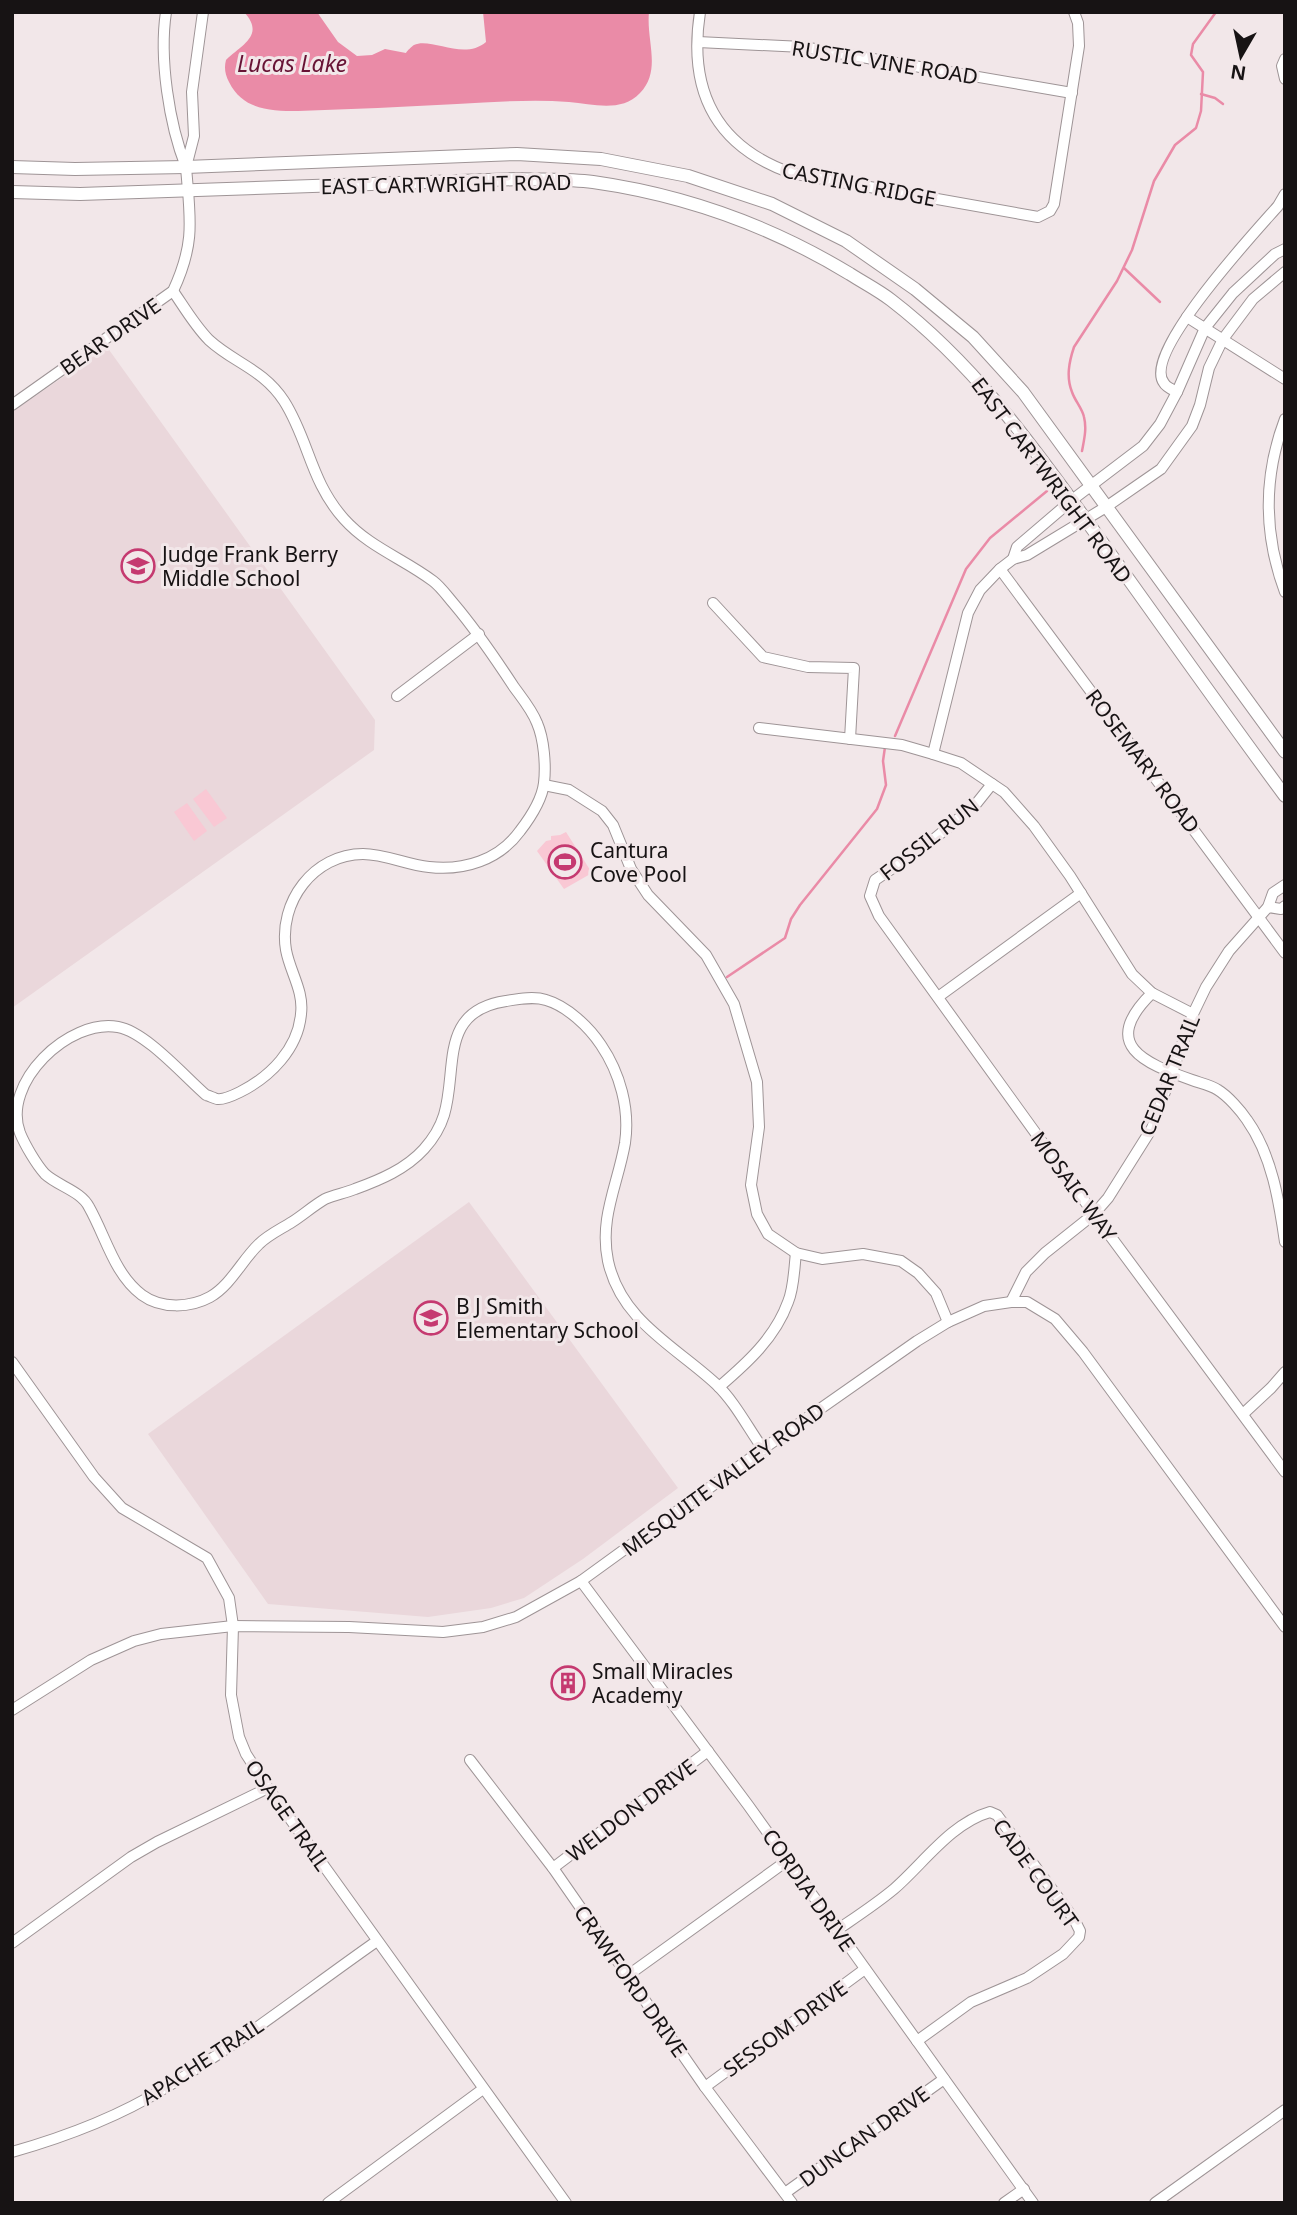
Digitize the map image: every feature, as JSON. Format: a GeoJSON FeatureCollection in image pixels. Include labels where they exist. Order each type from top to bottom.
{"type":"FeatureCollection","features":[{"type":"Feature","properties":{"kind":"main road","name":"EAST CARTWRIGHT ROAD"},"geometry":{"type":"LineString","coordinates":[[12,167],[186,167],[517,154],[601,159],[688,176],[772,204],[846,242],[915,289],[973,337],[1023,392],[1285,752]]}},
{"type":"Feature","properties":{"kind":"main road","name":"EAST CARTWRIGHT ROAD"},"geometry":{"type":"LineString","coordinates":[[12,191],[80,194],[519,178],[591,182],[649,192],[714,209],[769,230],[823,257],[889,299],[978,380],[1003,408],[1072,500],[1285,796]]}},
{"type":"Feature","properties":{"kind":"street"},"geometry":{"type":"LineString","coordinates":[[166,12],[164,63],[176,136],[186,167]]}},
{"type":"Feature","properties":{"kind":"street"},"geometry":{"type":"LineString","coordinates":[[186,167],[194,136],[192,92],[203,12]]}},
{"type":"Feature","properties":{"kind":"street","name":"CASTING RIDGE"},"geometry":{"type":"LineString","coordinates":[[700,12],[699,76],[708,105],[723,128],[744,150],[766,165],[790,173],[1030,217],[1045,215],[1054,204],[1072,93]]}},
{"type":"Feature","properties":{"kind":"street"},"geometry":{"type":"LineString","coordinates":[[1072,93],[1079,46],[1078,23],[1074,12]]}},
{"type":"Feature","properties":{"kind":"street","name":"RUSTIC VINE ROAD"},"geometry":{"type":"LineString","coordinates":[[698,41],[803,47],[1072,93]]}},
{"type":"Feature","properties":{"kind":"street"},"geometry":{"type":"LineString","coordinates":[[1285,58],[1282,66],[1285,79]]}},
{"type":"Feature","properties":{"kind":"street","name":"BEAR DRIVE"},"geometry":{"type":"LineString","coordinates":[[12,405],[173,291],[185,267],[191,233],[186,167]]}},
{"type":"Feature","properties":{"kind":"street"},"geometry":{"type":"LineString","coordinates":[[1177,392],[1164,384],[1161,377],[1168,350],[1198,299],[1278,206],[1285,194]]}},
{"type":"Feature","properties":{"kind":"street"},"geometry":{"type":"LineString","coordinates":[[1013,559],[1017,547],[1072,500],[1143,446],[1160,424],[1177,392],[1205,328],[1233,293],[1285,249]]}},
{"type":"Feature","properties":{"kind":"street"},"geometry":{"type":"LineString","coordinates":[[933,754],[968,612],[980,590],[1013,559],[1027,555],[1085,520],[1161,469],[1192,426],[1209,368],[1223,339],[1253,299],[1285,272]]}},
{"type":"Feature","properties":{"kind":"street"},"geometry":{"type":"LineString","coordinates":[[173,291],[208,339],[254,370],[272,385],[284,401],[297,425],[317,480],[344,520],[363,537],[435,582],[480,634],[537,723],[542,745],[544,785],[530,818],[515,838],[499,854],[478,863],[453,868],[429,867],[366,854],[346,856],[327,864],[300,887],[291,902],[284,939],[302,998],[301,1015],[297,1032],[287,1052],[258,1082],[217,1100],[206,1095],[135,1032],[118,1027],[98,1027],[71,1038],[43,1059],[31,1072],[20,1089],[15,1113],[20,1135],[45,1173],[87,1201],[126,1282],[146,1299],[185,1306],[210,1297],[225,1284],[261,1241],[327,1198],[382,1178],[409,1163],[437,1133],[444,1115],[454,1042],[463,1024],[479,1009],[499,1002],[545,1000],[586,1026],[612,1062],[622,1094],[626,1116],[625,1143],[605,1220],[605,1244],[614,1282],[649,1331],[719,1387],[763,1449]]}},
{"type":"Feature","properties":{"kind":"street"},"geometry":{"type":"LineString","coordinates":[[1187,317],[1285,379]]}},
{"type":"Feature","properties":{"kind":"street"},"geometry":{"type":"LineString","coordinates":[[1285,419],[1269,473],[1267,502],[1271,547],[1285,592]]}},
{"type":"Feature","properties":{"kind":"street","name":"ROSEMARY ROAD"},"geometry":{"type":"LineString","coordinates":[[1000,569],[1285,953]]}},
{"type":"Feature","properties":{"kind":"street"},"geometry":{"type":"LineString","coordinates":[[713,603],[763,657],[808,667],[854,668],[850,739]]}},
{"type":"Feature","properties":{"kind":"street"},"geometry":{"type":"LineString","coordinates":[[397,696],[480,634]]}},
{"type":"Feature","properties":{"kind":"street"},"geometry":{"type":"LineString","coordinates":[[760,728],[902,746],[961,763],[1004,792],[1034,827],[1081,893],[1132,974],[1152,993],[1193,1014]]}},
{"type":"Feature","properties":{"kind":"street","name":"FOSSIL RUN"},"geometry":{"type":"LineString","coordinates":[[870,896],[876,880],[929,844],[976,804],[992,784]]}},
{"type":"Feature","properties":{"kind":"street"},"geometry":{"type":"LineString","coordinates":[[544,785],[569,790],[603,811],[613,825],[631,869],[648,895],[706,955],[734,1004],[757,1082],[759,1127],[751,1185],[757,1214],[768,1234],[796,1253],[822,1259],[863,1254],[901,1261],[918,1273],[936,1293],[948,1322]]}},
{"type":"Feature","properties":{"kind":"street","name":"CEDAR TRAIL"},"geometry":{"type":"LineString","coordinates":[[1012,1301],[1026,1272],[1045,1253],[1094,1214],[1108,1198],[1152,1128],[1193,1014],[1229,951],[1268,907],[1273,893],[1285,885]]}},
{"type":"Feature","properties":{"kind":"street"},"geometry":{"type":"LineString","coordinates":[[938,997],[1081,893]]}},
{"type":"Feature","properties":{"kind":"street","name":"MOSAIC WAY"},"geometry":{"type":"LineString","coordinates":[[870,896],[879,915],[1094,1214],[1285,1472]]}},
{"type":"Feature","properties":{"kind":"street"},"geometry":{"type":"LineString","coordinates":[[1268,907],[1281,909],[1285,906]]}},
{"type":"Feature","properties":{"kind":"street"},"geometry":{"type":"LineString","coordinates":[[1152,993],[1131,1016],[1129,1044],[1136,1054],[1172,1073],[1218,1090],[1246,1119],[1265,1149],[1285,1242]]}},
{"type":"Feature","properties":{"kind":"street"},"geometry":{"type":"LineString","coordinates":[[719,1387],[754,1356],[779,1322],[789,1300],[796,1253]]}},
{"type":"Feature","properties":{"kind":"street"},"geometry":{"type":"LineString","coordinates":[[1012,1301],[1027,1302],[1055,1319],[1083,1352],[1285,1627]]}},
{"type":"Feature","properties":{"kind":"street","name":"MESQUITE VALLEY ROAD"},"geometry":{"type":"LineString","coordinates":[[12,1710],[91,1660],[134,1641],[161,1634],[233,1626],[349,1627],[443,1632],[484,1627],[516,1617],[581,1581],[763,1449],[948,1322],[984,1306],[1012,1301]]}},
{"type":"Feature","properties":{"kind":"street","name":"OSAGE TRAIL"},"geometry":{"type":"LineString","coordinates":[[12,1362],[94,1477],[122,1508],[207,1558],[229,1598],[233,1626],[230,1674],[234,1717],[246,1754],[565,2203]]}},
{"type":"Feature","properties":{"kind":"street"},"geometry":{"type":"LineString","coordinates":[[1243,1414],[1285,1372]]}},
{"type":"Feature","properties":{"kind":"street","name":"CORDIA DRIVE"},"geometry":{"type":"LineString","coordinates":[[581,1581],[788,1860],[1033,2203]]}},
{"type":"Feature","properties":{"kind":"street","name":"WELDON DRIVE"},"geometry":{"type":"LineString","coordinates":[[553,1868],[708,1751]]}},
{"type":"Feature","properties":{"kind":"street","name":"CRAWFORD DRIVE"},"geometry":{"type":"LineString","coordinates":[[470,1760],[553,1868],[705,2087],[792,2203]]}},
{"type":"Feature","properties":{"kind":"street"},"geometry":{"type":"LineString","coordinates":[[12,1943],[148,1847],[268,1788]]}},
{"type":"Feature","properties":{"kind":"street","name":"CADE COURT"},"geometry":{"type":"LineString","coordinates":[[837,1930],[893,1890],[934,1848],[973,1818],[990,1812],[997,1815],[1074,1919],[1080,1931],[1079,1937],[1063,1954],[1027,1978],[971,2002],[917,2041]]}},
{"type":"Feature","properties":{"kind":"street"},"geometry":{"type":"LineString","coordinates":[[627,1976],[788,1860]]}},
{"type":"Feature","properties":{"kind":"street","name":"APACHE TRAIL"},"geometry":{"type":"LineString","coordinates":[[12,2152],[91,2124],[165,2089],[377,1941]]}},
{"type":"Feature","properties":{"kind":"street","name":"SESSOM DRIVE"},"geometry":{"type":"LineString","coordinates":[[705,2087],[865,1969]]}},
{"type":"Feature","properties":{"kind":"street","name":"DUNCAN DRIVE"},"geometry":{"type":"LineString","coordinates":[[785,2193],[944,2079]]}},
{"type":"Feature","properties":{"kind":"street"},"geometry":{"type":"LineString","coordinates":[[328,2203],[483,2089]]}},
{"type":"Feature","properties":{"kind":"street"},"geometry":{"type":"LineString","coordinates":[[1154,2203],[1285,2110]]}},
{"type":"Feature","properties":{"kind":"street"},"geometry":{"type":"LineString","coordinates":[[1004,2203],[1024,2189]]}},
{"type":"Feature","properties":{"kind":"shaded area","name":"Judge Frank Berry Middle School"},"geometry":{"type":"Polygon","coordinates":[[[107,347],[375,720],[374,750],[12,1008],[12,412],[107,347]]]}},
{"type":"Feature","properties":{"kind":"shaded area"},"geometry":{"type":"Polygon","coordinates":[[[206,789],[227,818],[214,827],[193,799],[206,789]]]}},
{"type":"Feature","properties":{"kind":"shaded area"},"geometry":{"type":"Polygon","coordinates":[[[187,803],[207,831],[194,841],[174,812],[187,803]]]}},
{"type":"Feature","properties":{"kind":"shaded area","name":"Cantura Cove Pool"},"geometry":{"type":"Polygon","coordinates":[[[566,832],[592,873],[564,889],[537,851],[546,841],[551,840],[551,836],[566,832]]]}},
{"type":"Feature","properties":{"kind":"shaded area","name":"B J Smith Elementary School"},"geometry":{"type":"Polygon","coordinates":[[[469,1202],[678,1488],[583,1559],[524,1598],[491,1608],[428,1617],[268,1604],[148,1434],[469,1202]]]}},
{"type":"Feature","properties":{"kind":"water","name":"Lucas Lake"},"geometry":{"type":"Polygon","coordinates":[[[244,12],[317,12],[338,42],[357,56],[372,55],[385,49],[406,53],[421,43],[458,49],[477,47],[486,42],[483,12],[649,12],[652,65],[647,84],[640,93],[616,105],[527,101],[298,111],[268,109],[242,98],[226,74],[226,60],[245,44],[252,33],[250,20],[244,12]]]}},
{"type":"Feature","properties":{"kind":"waterway"},"geometry":{"type":"LineString","coordinates":[[1082,451],[1085,421],[1069,381],[1072,353],[1117,281],[1132,250],[1154,181],[1175,145],[1196,128],[1201,111],[1203,72],[1191,55],[1193,44],[1216,12]]}},
{"type":"Feature","properties":{"kind":"waterway"},"geometry":{"type":"LineString","coordinates":[[1201,94],[1215,98],[1223,104]]}},
{"type":"Feature","properties":{"kind":"waterway"},"geometry":{"type":"LineString","coordinates":[[1124,268],[1160,302]]}},
{"type":"Feature","properties":{"kind":"waterway"},"geometry":{"type":"LineString","coordinates":[[895,736],[966,569],[990,538],[1047,491]]}},
{"type":"Feature","properties":{"kind":"waterway"},"geometry":{"type":"LineString","coordinates":[[727,977],[785,938],[791,919],[800,905],[877,809],[886,785],[883,761],[885,747]]}},
{"type":"Feature","properties":{"kind":"place","name":"Judge Frank Berry Middle School"},"geometry":{"type":"Point","coordinates":[138,566]}},
{"type":"Feature","properties":{"kind":"place","name":"Cantura Cove Pool"},"geometry":{"type":"Point","coordinates":[565,862]}},
{"type":"Feature","properties":{"kind":"place","name":"B J Smith Elementary School"},"geometry":{"type":"Point","coordinates":[431,1318]}},
{"type":"Feature","properties":{"kind":"place","name":"Small Miracles Academy"},"geometry":{"type":"Point","coordinates":[568,1683]}}]}
